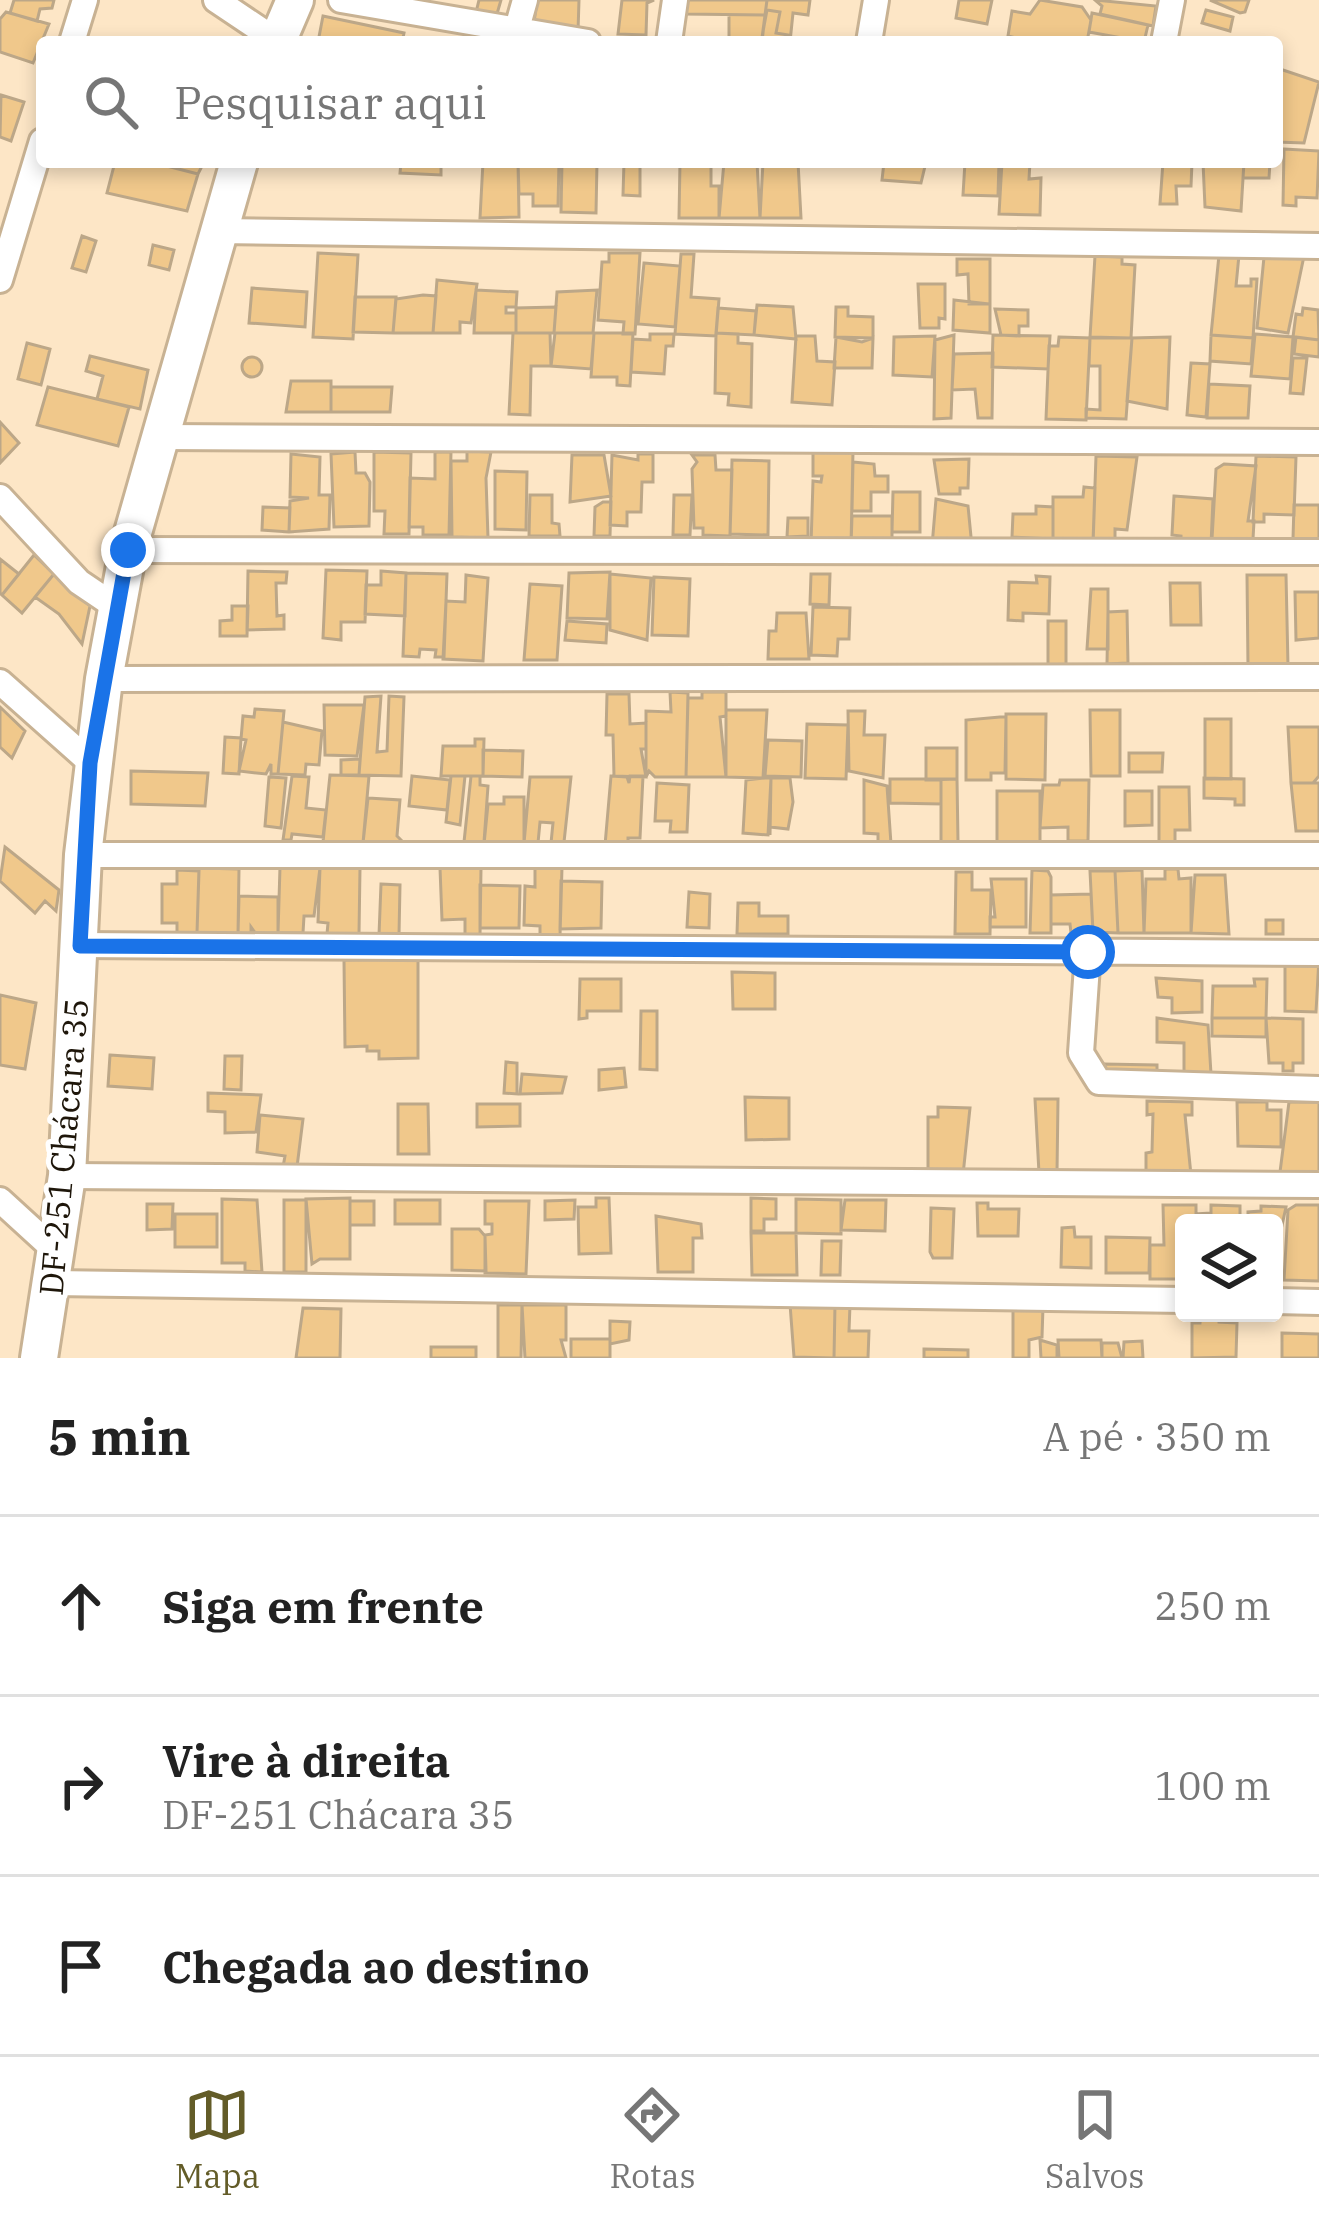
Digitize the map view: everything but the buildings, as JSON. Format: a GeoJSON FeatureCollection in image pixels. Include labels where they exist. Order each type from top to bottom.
{"type":"FeatureCollection","features":[{"type":"Feature","properties":{"kind":"street"},"geometry":{"type":"LineString","coordinates":[[74,36],[85,0]]}},
{"type":"Feature","properties":{"kind":"street"},"geometry":{"type":"LineString","coordinates":[[216,0],[268,36]]}},
{"type":"Feature","properties":{"kind":"street"},"geometry":{"type":"LineString","coordinates":[[280,36],[295,0]]}},
{"type":"Feature","properties":{"kind":"street"},"geometry":{"type":"LineString","coordinates":[[341,0],[545,36]]}},
{"type":"Feature","properties":{"kind":"street"},"geometry":{"type":"LineString","coordinates":[[516,32],[525,0]]}},
{"type":"Feature","properties":{"kind":"street"},"geometry":{"type":"LineString","coordinates":[[670,36],[675,0]]}},
{"type":"Feature","properties":{"kind":"street"},"geometry":{"type":"LineString","coordinates":[[870,36],[876,0]]}},
{"type":"Feature","properties":{"kind":"street"},"geometry":{"type":"LineString","coordinates":[[1165,36],[1172,0]]}},
{"type":"Feature","properties":{"kind":"street"},"geometry":{"type":"LineString","coordinates":[[0,280],[36,161]]}},
{"type":"Feature","properties":{"kind":"street","name":"DF-251 Chácara 35"},"geometry":{"type":"LineString","coordinates":[[39,1358],[68,1176],[90,763],[128,550],[237,168]]}},
{"type":"Feature","properties":{"kind":"street"},"geometry":{"type":"LineString","coordinates":[[218,231],[1319,246]]}},
{"type":"Feature","properties":{"kind":"street"},"geometry":{"type":"LineString","coordinates":[[162,437],[1319,442]]}},
{"type":"Feature","properties":{"kind":"street"},"geometry":{"type":"LineString","coordinates":[[0,497],[80,582],[116,607]]}},
{"type":"Feature","properties":{"kind":"street"},"geometry":{"type":"LineString","coordinates":[[128,550],[1319,551]]}},
{"type":"Feature","properties":{"kind":"street"},"geometry":{"type":"LineString","coordinates":[[104,680],[1319,677]]}},
{"type":"Feature","properties":{"kind":"street"},"geometry":{"type":"LineString","coordinates":[[0,682],[90,763]]}},
{"type":"Feature","properties":{"kind":"street"},"geometry":{"type":"LineString","coordinates":[[82,855],[1319,855]]}},
{"type":"Feature","properties":{"kind":"street"},"geometry":{"type":"LineString","coordinates":[[80,946],[1319,953]]}},
{"type":"Feature","properties":{"kind":"street"},"geometry":{"type":"LineString","coordinates":[[1088,952],[1081,1053],[1100,1082],[1319,1089]]}},
{"type":"Feature","properties":{"kind":"street"},"geometry":{"type":"LineString","coordinates":[[68,1176],[1319,1185]]}},
{"type":"Feature","properties":{"kind":"street"},"geometry":{"type":"LineString","coordinates":[[0,1200],[56,1269],[1175,1300]]}},
{"type":"Feature","properties":{"kind":"street"},"geometry":{"type":"LineString","coordinates":[[1283,1301],[1319,1302]]}},
{"type":"Feature","properties":{"kind":"route"},"geometry":{"type":"LineString","coordinates":[[128,550],[90,763],[80,946],[1088,952]]}}]}
